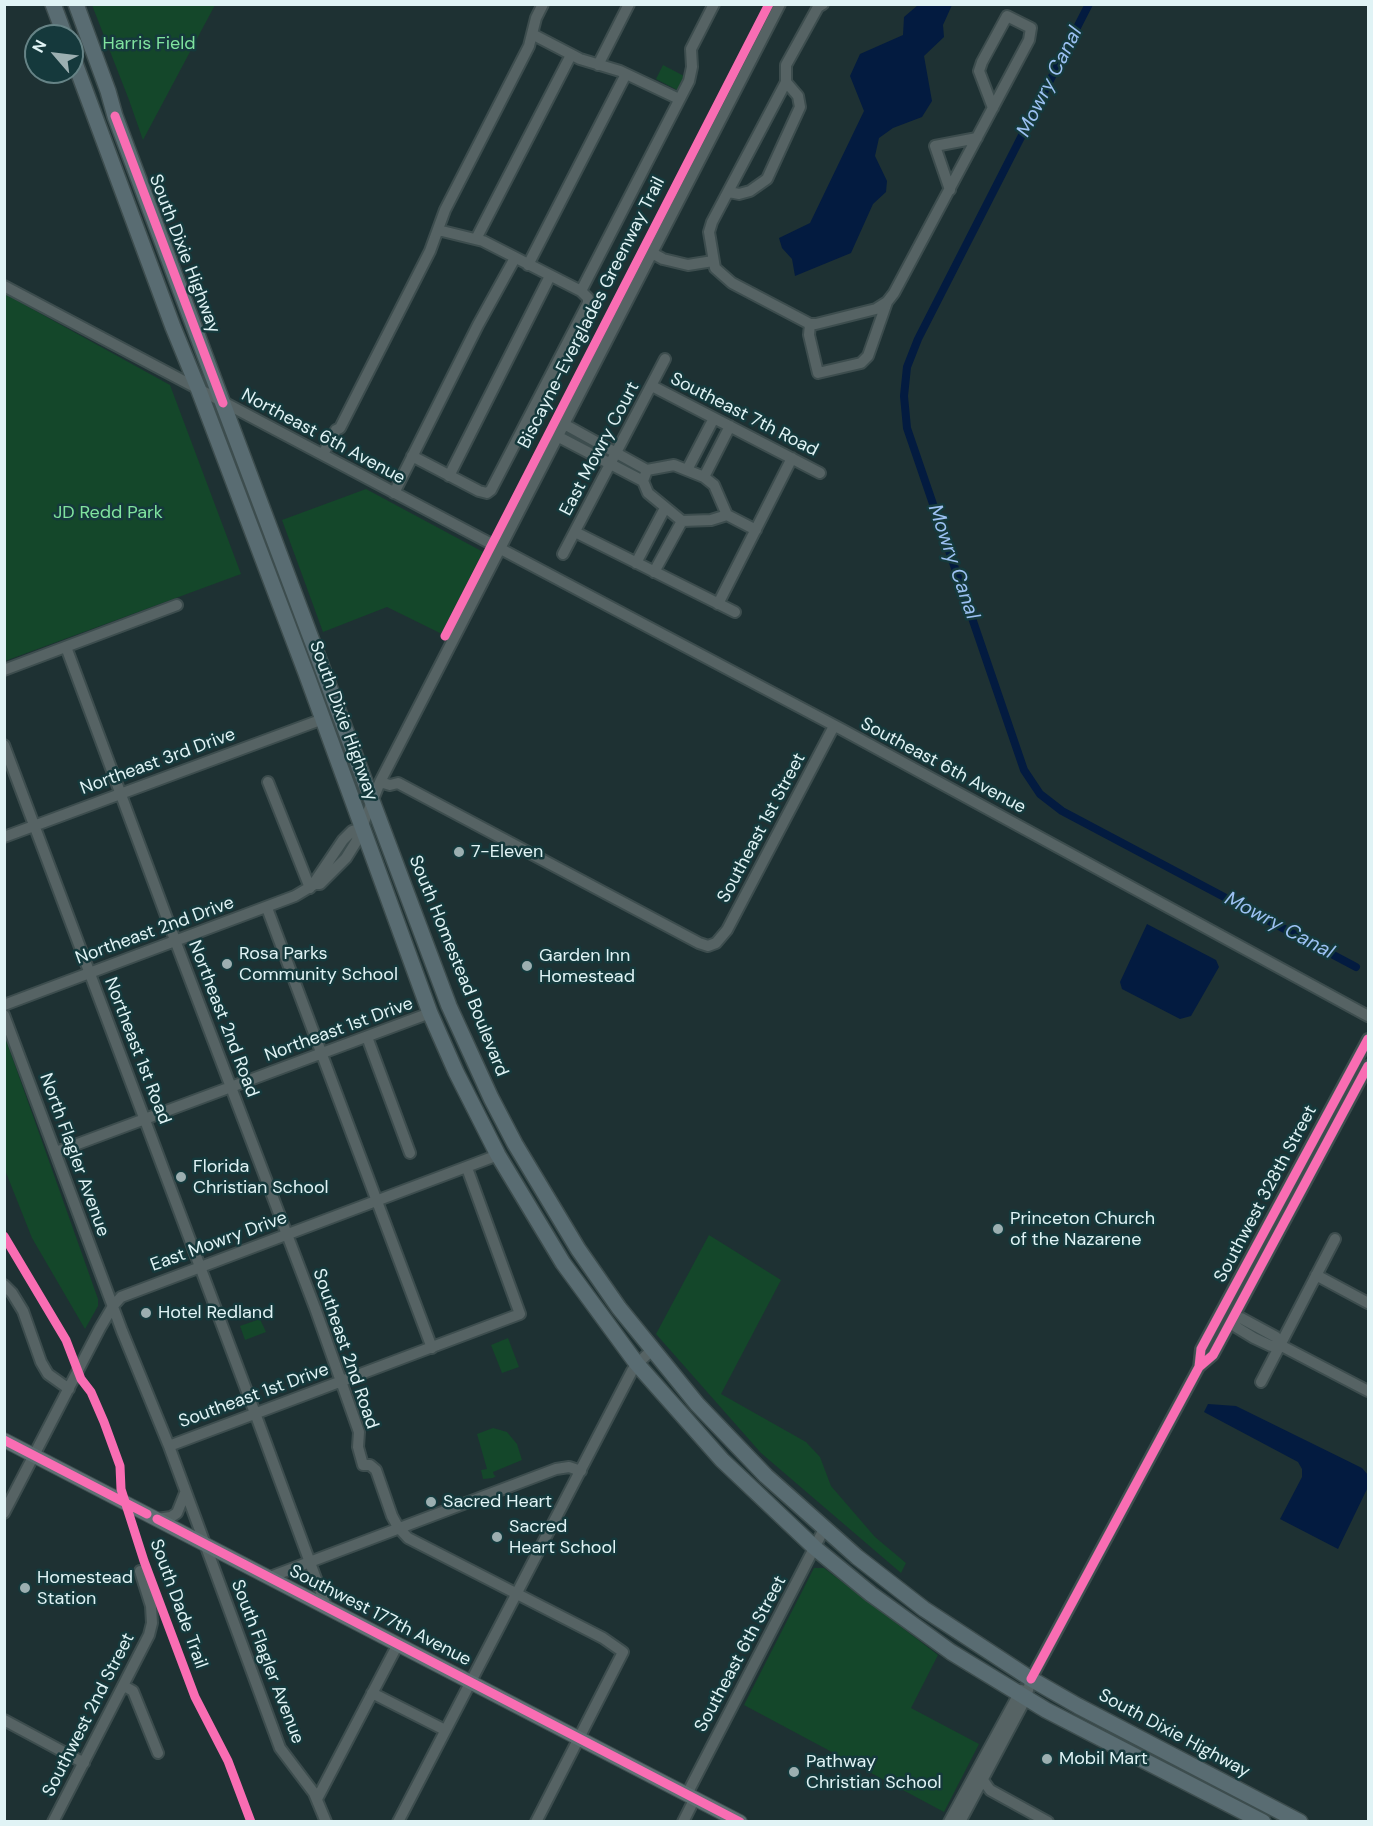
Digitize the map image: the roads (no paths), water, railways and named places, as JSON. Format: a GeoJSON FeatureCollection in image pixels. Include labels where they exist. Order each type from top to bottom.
{"type":"FeatureCollection","features":[{"type":"Feature","properties":{"kind":"highway"},"geometry":{"type":"LineString","coordinates":[[55,10],[76,6]]}},
{"type":"Feature","properties":{"kind":"highway","name":"South Dixie Highway"},"geometry":{"type":"LineString","coordinates":[[76,6],[372,803]]}},
{"type":"Feature","properties":{"kind":"highway","name":"South Dixie Highway"},"geometry":{"type":"LineString","coordinates":[[83,84],[362,828]]}},
{"type":"Feature","properties":{"kind":"highway","name":"South Homestead Boulevard"},"geometry":{"type":"LineString","coordinates":[[372,803],[449,1006],[512,1139],[562,1225],[652,1350],[732,1442],[824,1529],[924,1609],[1031,1679]]}},
{"type":"Feature","properties":{"kind":"highway"},"geometry":{"type":"LineString","coordinates":[[362,828],[430,1013],[498,1155],[563,1263],[637,1364],[722,1460],[815,1548],[915,1626],[1022,1696]]}},
{"type":"Feature","properties":{"kind":"highway"},"geometry":{"type":"LineString","coordinates":[[453,1064],[470,1074],[500,1134],[506,1139],[512,1139]]}},
{"type":"Feature","properties":{"kind":"highway"},"geometry":{"type":"LineString","coordinates":[[498,1155],[508,1157],[513,1162],[546,1215],[562,1225]]}},
{"type":"Feature","properties":{"kind":"highway","name":"South Dixie Highway"},"geometry":{"type":"LineString","coordinates":[[1031,1679],[1078,1706],[1300,1821]]}},
{"type":"Feature","properties":{"kind":"highway","name":"South Dixie Highway"},"geometry":{"type":"LineString","coordinates":[[1022,1696],[1237,1814],[1263,1821]]}},
{"type":"Feature","properties":{"kind":"main road","name":"Southwest 177th Avenue"},"geometry":{"type":"LineString","coordinates":[[4,1440],[740,1821]]}},
{"type":"Feature","properties":{"kind":"street"},"geometry":{"type":"LineString","coordinates":[[326,456],[341,432],[340,428],[430,251],[445,210],[528,46],[536,18],[543,4]]}},
{"type":"Feature","properties":{"kind":"street"},"geometry":{"type":"LineString","coordinates":[[598,65],[629,4]]}},
{"type":"Feature","properties":{"kind":"street"},"geometry":{"type":"LineString","coordinates":[[581,291],[690,76],[691,49],[714,4]]}},
{"type":"Feature","properties":{"kind":"street"},"geometry":{"type":"LineString","coordinates":[[268,782],[304,875],[313,886],[343,840],[352,831],[362,828],[380,782],[780,4]]}},
{"type":"Feature","properties":{"kind":"street"},"geometry":{"type":"LineString","coordinates":[[823,4],[819,7],[786,65],[786,82],[709,232],[714,261],[716,268],[732,283],[810,324],[876,309],[887,302]]}},
{"type":"Feature","properties":{"kind":"street"},"geometry":{"type":"LineString","coordinates":[[810,324],[809,335],[818,373],[861,363],[868,356],[887,302],[950,190],[1029,40],[1031,28],[1007,16],[987,51],[979,71],[993,108]]}},
{"type":"Feature","properties":{"kind":"street"},"geometry":{"type":"LineString","coordinates":[[532,34],[571,55],[626,74],[679,99]]}},
{"type":"Feature","properties":{"kind":"street"},"geometry":{"type":"LineString","coordinates":[[476,239],[571,55]]}},
{"type":"Feature","properties":{"kind":"street"},"geometry":{"type":"LineString","coordinates":[[528,265],[626,74]]}},
{"type":"Feature","properties":{"kind":"street"},"geometry":{"type":"LineString","coordinates":[[729,192],[739,194],[750,191],[767,179],[800,107],[798,96],[786,82]]}},
{"type":"Feature","properties":{"kind":"street"},"geometry":{"type":"LineString","coordinates":[[950,190],[935,146],[977,138]]}},
{"type":"Feature","properties":{"kind":"street"},"geometry":{"type":"LineString","coordinates":[[412,456],[479,491],[487,493],[493,488],[587,307],[588,298],[581,291],[476,239],[438,230]]}},
{"type":"Feature","properties":{"kind":"street"},"geometry":{"type":"LineString","coordinates":[[652,254],[688,265],[714,261]]}},
{"type":"Feature","properties":{"kind":"street"},"geometry":{"type":"LineString","coordinates":[[394,492],[515,258]]}},
{"type":"Feature","properties":{"kind":"street"},"geometry":{"type":"LineString","coordinates":[[449,476],[550,276]]}},
{"type":"Feature","properties":{"kind":"street","name":"Northeast 6th Avenue"},"geometry":{"type":"LineString","coordinates":[[4,286],[499,548]]}},
{"type":"Feature","properties":{"kind":"street","name":"East Mowry Court"},"geometry":{"type":"LineString","coordinates":[[563,554],[666,359]]}},
{"type":"Feature","properties":{"kind":"street","name":"Southeast 7th Road"},"geometry":{"type":"LineString","coordinates":[[652,386],[820,473]]}},
{"type":"Feature","properties":{"kind":"street"},"geometry":{"type":"LineString","coordinates":[[687,470],[714,418]]}},
{"type":"Feature","properties":{"kind":"street"},"geometry":{"type":"LineString","coordinates":[[564,424],[614,458],[645,475],[674,465],[704,477],[714,485],[728,515],[756,530]]}},
{"type":"Feature","properties":{"kind":"street"},"geometry":{"type":"LineString","coordinates":[[704,477],[730,426]]}},
{"type":"Feature","properties":{"kind":"street"},"geometry":{"type":"LineString","coordinates":[[558,436],[614,458]]}},
{"type":"Feature","properties":{"kind":"street"},"geometry":{"type":"LineString","coordinates":[[718,604],[792,458]]}},
{"type":"Feature","properties":{"kind":"street"},"geometry":{"type":"LineString","coordinates":[[645,475],[648,493],[682,520],[711,520],[728,515]]}},
{"type":"Feature","properties":{"kind":"street"},"geometry":{"type":"LineString","coordinates":[[636,563],[664,508]]}},
{"type":"Feature","properties":{"kind":"street"},"geometry":{"type":"LineString","coordinates":[[654,572],[682,520]]}},
{"type":"Feature","properties":{"kind":"street"},"geometry":{"type":"LineString","coordinates":[[575,532],[735,612]]}},
{"type":"Feature","properties":{"kind":"street","name":"Southeast 6th Avenue"},"geometry":{"type":"LineString","coordinates":[[499,548],[834,726],[1368,1016]]}},
{"type":"Feature","properties":{"kind":"street"},"geometry":{"type":"LineString","coordinates":[[4,670],[177,605]]}},
{"type":"Feature","properties":{"kind":"street","name":"Northeast 2nd Road"},"geometry":{"type":"LineString","coordinates":[[66,647],[287,1235]]}},
{"type":"Feature","properties":{"kind":"street","name":"Northeast 3rd Drive"},"geometry":{"type":"LineString","coordinates":[[4,837],[323,719]]}},
{"type":"Feature","properties":{"kind":"street","name":"Southeast 1st Street"},"geometry":{"type":"LineString","coordinates":[[398,783],[708,946],[716,943],[727,930],[834,726]]}},
{"type":"Feature","properties":{"kind":"street","name":"Northeast 1st Road"},"geometry":{"type":"LineString","coordinates":[[4,746],[326,1606]]}},
{"type":"Feature","properties":{"kind":"street"},"geometry":{"type":"LineString","coordinates":[[380,782],[390,785],[398,783],[389,766]]}},
{"type":"Feature","properties":{"kind":"street","name":"Northeast 2nd Drive"},"geometry":{"type":"LineString","coordinates":[[4,1005],[267,908],[313,886]]}},
{"type":"Feature","properties":{"kind":"street"},"geometry":{"type":"LineString","coordinates":[[267,908],[432,1348]]}},
{"type":"Feature","properties":{"kind":"street","name":"Northeast 1st Drive"},"geometry":{"type":"LineString","coordinates":[[56,1152],[430,1013]]}},
{"type":"Feature","properties":{"kind":"street","name":"North Flagler Avenue"},"geometry":{"type":"LineString","coordinates":[[4,1015],[113,1306]]}},
{"type":"Feature","properties":{"kind":"street"},"geometry":{"type":"LineString","coordinates":[[367,1037],[410,1153]]}},
{"type":"Feature","properties":{"kind":"street","name":"Southwest 328th Street"},"geometry":{"type":"LineString","coordinates":[[1199,1367],[1201,1349],[1368,1039]]}},
{"type":"Feature","properties":{"kind":"street","name":"Southwest 328th Street"},"geometry":{"type":"LineString","coordinates":[[956,1817],[976,1784],[1199,1367],[1213,1355],[1368,1066]]}},
{"type":"Feature","properties":{"kind":"street","name":"East Mowry Drive"},"geometry":{"type":"LineString","coordinates":[[4,1513],[113,1306],[125,1294],[498,1155]]}},
{"type":"Feature","properties":{"kind":"street","name":"Southeast 1st Drive"},"geometry":{"type":"LineString","coordinates":[[169,1446],[520,1314],[466,1168]]}},
{"type":"Feature","properties":{"kind":"street","name":"Southeast 2nd Road"},"geometry":{"type":"LineString","coordinates":[[287,1235],[359,1432],[358,1447],[363,1465],[370,1465],[375,1470],[398,1527]]}},
{"type":"Feature","properties":{"kind":"street"},"geometry":{"type":"LineString","coordinates":[[1261,1382],[1335,1239]]}},
{"type":"Feature","properties":{"kind":"street"},"geometry":{"type":"LineString","coordinates":[[1316,1275],[1368,1303]]}},
{"type":"Feature","properties":{"kind":"street"},"geometry":{"type":"LineString","coordinates":[[4,1285],[18,1302],[28,1323],[41,1362],[48,1374],[69,1389]]}},
{"type":"Feature","properties":{"kind":"street"},"geometry":{"type":"LineString","coordinates":[[4,1294],[18,1302]]}},
{"type":"Feature","properties":{"kind":"street","name":"South Flagler Avenue"},"geometry":{"type":"LineString","coordinates":[[113,1306],[169,1446],[280,1748],[317,1799],[327,1821]]}},
{"type":"Feature","properties":{"kind":"street"},"geometry":{"type":"LineString","coordinates":[[1232,1320],[1241,1318],[1264,1336],[1276,1337],[1280,1345],[1368,1391]]}},
{"type":"Feature","properties":{"kind":"street"},"geometry":{"type":"LineString","coordinates":[[398,1821],[637,1364],[652,1350]]}},
{"type":"Feature","properties":{"kind":"street"},"geometry":{"type":"LineString","coordinates":[[270,1577],[556,1469],[569,1467],[581,1471]]}},
{"type":"Feature","properties":{"kind":"street"},"geometry":{"type":"LineString","coordinates":[[157,1519],[171,1517],[177,1513],[186,1493]]}},
{"type":"Feature","properties":{"kind":"street"},"geometry":{"type":"LineString","coordinates":[[398,1527],[408,1538],[603,1638],[623,1652],[536,1821]]}},
{"type":"Feature","properties":{"kind":"street","name":"Southeast 6th Street"},"geometry":{"type":"LineString","coordinates":[[683,1821],[691,1796],[824,1529]]}},
{"type":"Feature","properties":{"kind":"street","name":"Southwest 2nd Street"},"geometry":{"type":"LineString","coordinates":[[53,1821],[145,1646],[152,1623],[152,1606],[140,1571]]}},
{"type":"Feature","properties":{"kind":"street"},"geometry":{"type":"LineString","coordinates":[[317,1799],[398,1644]]}},
{"type":"Feature","properties":{"kind":"street"},"geometry":{"type":"LineString","coordinates":[[124,1686],[133,1691],[158,1754]]}},
{"type":"Feature","properties":{"kind":"street"},"geometry":{"type":"LineString","coordinates":[[372,1694],[445,1730]]}},
{"type":"Feature","properties":{"kind":"street"},"geometry":{"type":"LineString","coordinates":[[4,1720],[84,1763]]}},
{"type":"Feature","properties":{"kind":"street"},"geometry":{"type":"LineString","coordinates":[[976,1784],[1048,1821]]}},
{"type":"Feature","properties":{"kind":"water"},"geometry":{"type":"Polygon","coordinates":[[[918,5],[952,5],[943,25],[944,37],[924,56],[932,101],[922,117],[893,128],[879,138],[875,156],[887,181],[886,192],[873,204],[851,253],[795,276],[792,259],[782,248],[779,238],[810,223],[864,111],[850,76],[860,54],[903,35],[904,17],[918,5]]]}},
{"type":"Feature","properties":{"kind":"water"},"geometry":{"type":"Polygon","coordinates":[[[1147,924],[1216,960],[1219,967],[1191,1016],[1180,1019],[1122,989],[1120,982],[1147,924]]]}},
{"type":"Feature","properties":{"kind":"water"},"geometry":{"type":"Polygon","coordinates":[[[1208,1404],[1236,1406],[1362,1468],[1368,1475],[1368,1487],[1338,1549],[1280,1519],[1302,1477],[1302,1469],[1298,1462],[1204,1412],[1208,1404]]]}},
{"type":"Feature","properties":{"kind":"waterway","name":"Mowry Canal"},"geometry":{"type":"LineString","coordinates":[[1089,4],[918,339],[907,367],[904,396],[907,428],[1024,770],[1040,794],[1062,811],[1356,967]]}},
{"type":"Feature","properties":{"kind":"place","name":"7-Eleven"},"geometry":{"type":"Point","coordinates":[459,852]}},
{"type":"Feature","properties":{"kind":"place","name":"Rosa Parks Community School"},"geometry":{"type":"Point","coordinates":[227,964]}},
{"type":"Feature","properties":{"kind":"place","name":"Garden Inn Homestead"},"geometry":{"type":"Point","coordinates":[527,966]}},
{"type":"Feature","properties":{"kind":"place","name":"Florida Christian School"},"geometry":{"type":"Point","coordinates":[181,1177]}},
{"type":"Feature","properties":{"kind":"place","name":"Princeton Church of the Nazarene"},"geometry":{"type":"Point","coordinates":[998,1229]}},
{"type":"Feature","properties":{"kind":"place","name":"Hotel Redland"},"geometry":{"type":"Point","coordinates":[146,1313]}},
{"type":"Feature","properties":{"kind":"place","name":"Sacred Heart"},"geometry":{"type":"Point","coordinates":[431,1502]}},
{"type":"Feature","properties":{"kind":"place","name":"Sacred Heart School"},"geometry":{"type":"Point","coordinates":[497,1537]}},
{"type":"Feature","properties":{"kind":"place","name":"Homestead Station"},"geometry":{"type":"Point","coordinates":[25,1588]}},
{"type":"Feature","properties":{"kind":"place","name":"Mobil Mart"},"geometry":{"type":"Point","coordinates":[1047,1759]}},
{"type":"Feature","properties":{"kind":"place","name":"Pathway Christian School"},"geometry":{"type":"Point","coordinates":[794,1772]}},
{"type":"Feature","properties":{"kind":"park label","name":"Harris Field"},"geometry":{"type":"Point","coordinates":[149,44]}},
{"type":"Feature","properties":{"kind":"park label","name":"JD Redd Park"},"geometry":{"type":"Point","coordinates":[108,513]}}]}
